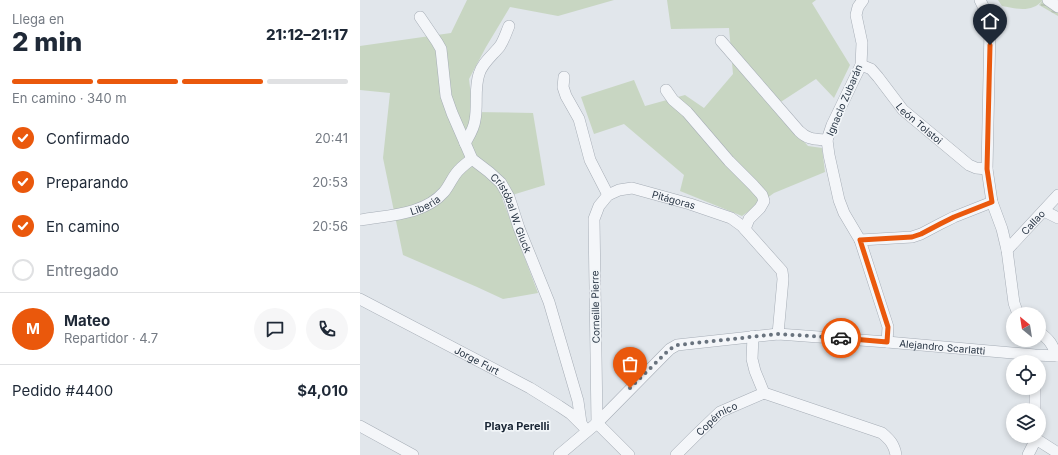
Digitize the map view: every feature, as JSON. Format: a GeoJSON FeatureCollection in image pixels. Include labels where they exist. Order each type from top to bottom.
{"type":"FeatureCollection","features":[{"type":"Feature","properties":{"kind":"street","name":"Ignacio Zubarán"},"geometry":{"type":"LineString","coordinates":[[863,0],[858,7],[856,15],[862,43],[861,65],[832,125],[827,140],[839,200],[844,213],[860,240],[888,327],[887,342]]}},
{"type":"Feature","properties":{"kind":"street"},"geometry":{"type":"LineString","coordinates":[[980,0],[989,20],[990,29],[987,169],[992,202],[1008,250],[1015,307]]}},
{"type":"Feature","properties":{"kind":"street"},"geometry":{"type":"LineString","coordinates":[[1048,0],[1058,7]]}},
{"type":"Feature","properties":{"kind":"street","name":"Cristóbal W. Gluck"},"geometry":{"type":"LineString","coordinates":[[420,17],[441,49],[446,96],[472,159],[501,183],[509,197],[519,228],[549,302],[578,401],[584,427]]}},
{"type":"Feature","properties":{"kind":"street"},"geometry":{"type":"LineString","coordinates":[[465,144],[473,128],[475,120],[479,73],[504,40],[508,26]]}},
{"type":"Feature","properties":{"kind":"street"},"geometry":{"type":"LineString","coordinates":[[721,41],[803,136],[810,139],[827,140]]}},
{"type":"Feature","properties":{"kind":"street","name":"León Tolstoi"},"geometry":{"type":"LineString","coordinates":[[861,65],[871,69],[903,110],[969,165],[976,168],[987,169]]}},
{"type":"Feature","properties":{"kind":"street"},"geometry":{"type":"LineString","coordinates":[[564,77],[563,87],[566,96],[579,119],[590,160],[608,195]]}},
{"type":"Feature","properties":{"kind":"street"},"geometry":{"type":"LineString","coordinates":[[666,90],[673,100],[687,112],[729,161],[762,195],[764,201],[760,208],[749,219],[745,229]]}},
{"type":"Feature","properties":{"kind":"street","name":"Liberia"},"geometry":{"type":"LineString","coordinates":[[360,220],[422,208],[444,192],[460,169],[472,159]]}},
{"type":"Feature","properties":{"kind":"street","name":"Pitágoras"},"geometry":{"type":"LineString","coordinates":[[608,195],[619,190],[632,188],[690,204],[731,218],[742,226],[782,271],[783,286],[778,334]]}},
{"type":"Feature","properties":{"kind":"street","name":"Corneille Pierre"},"geometry":{"type":"LineString","coordinates":[[597,422],[594,219],[599,206],[608,195]]}},
{"type":"Feature","properties":{"kind":"street","name":"Callao"},"geometry":{"type":"LineString","coordinates":[[1008,250],[1058,195]]}},
{"type":"Feature","properties":{"kind":"street"},"geometry":{"type":"LineString","coordinates":[[860,240],[912,237],[954,217],[992,202]]}},
{"type":"Feature","properties":{"kind":"street"},"geometry":{"type":"LineString","coordinates":[[1044,211],[1058,218]]}},
{"type":"Feature","properties":{"kind":"street","name":"Jorge Furt"},"geometry":{"type":"LineString","coordinates":[[360,299],[530,388],[559,406],[584,427]]}},
{"type":"Feature","properties":{"kind":"street","name":"Alejandro Scarlatti"},"geometry":{"type":"LineString","coordinates":[[559,455],[584,427],[597,422],[664,355],[677,345],[778,334],[887,342],[1006,356]]}},
{"type":"Feature","properties":{"kind":"street"},"geometry":{"type":"LineString","coordinates":[[753,336],[752,359],[754,371],[764,393],[882,433],[895,447],[896,455]]}},
{"type":"Feature","properties":{"kind":"street"},"geometry":{"type":"LineString","coordinates":[[1046,337],[1053,344],[1058,356]]}},
{"type":"Feature","properties":{"kind":"street","name":"Alejandro Scarlatti"},"geometry":{"type":"LineString","coordinates":[[1046,358],[1058,356]]}},
{"type":"Feature","properties":{"kind":"street","name":"Copérnico"},"geometry":{"type":"LineString","coordinates":[[676,455],[720,412],[764,393]]}},
{"type":"Feature","properties":{"kind":"street"},"geometry":{"type":"LineString","coordinates":[[597,422],[629,455]]}},
{"type":"Feature","properties":{"kind":"street"},"geometry":{"type":"LineString","coordinates":[[360,426],[413,455]]}},
{"type":"Feature","properties":{"kind":"street"},"geometry":{"type":"LineString","coordinates":[[1028,455],[1034,443]]}},
{"type":"Feature","properties":{"kind":"street"},"geometry":{"type":"LineString","coordinates":[[1043,443],[1058,453]]}},
{"type":"Feature","properties":{"kind":"green space"},"geometry":{"type":"Polygon","coordinates":[[[467,0],[614,0],[558,16],[510,7],[469,79],[473,112],[533,113],[545,185],[502,198],[538,293],[503,299],[403,255],[383,158],[390,93],[360,90],[360,46],[451,33],[467,0]]]}},
{"type":"Feature","properties":{"kind":"green space"},"geometry":{"type":"Polygon","coordinates":[[[667,0],[816,0],[812,3],[850,65],[834,98],[816,79],[773,107],[808,146],[822,148],[825,172],[774,193],[742,216],[680,191],[684,175],[624,124],[594,134],[581,97],[634,80],[645,106],[685,95],[704,108],[733,74],[729,28],[671,29],[667,0]]]}},
{"type":"Feature","properties":{"kind":"green space"},"geometry":{"type":"Polygon","coordinates":[[[998,0],[1043,0],[1034,7],[1024,9],[1002,6],[998,0]]]}},
{"type":"Feature","properties":{"kind":"green space"},"geometry":{"type":"Polygon","coordinates":[[[1043,0],[1058,0],[1058,16],[1039,5],[1043,0]]]}},
{"type":"Feature","properties":{"kind":"way so far"},"geometry":{"type":"LineString","coordinates":[[630,388],[670,349],[677,345],[778,334],[841,338]]}},
{"type":"Feature","properties":{"kind":"district","name":"Playa Perelli"},"geometry":{"type":"Point","coordinates":[517,426]}},
{"type":"Feature","properties":{"kind":"route"},"geometry":{"type":"LineString","coordinates":[[841,338],[887,342],[888,327],[860,240],[912,237],[954,217],[992,202],[987,169],[990,45]]}}]}
